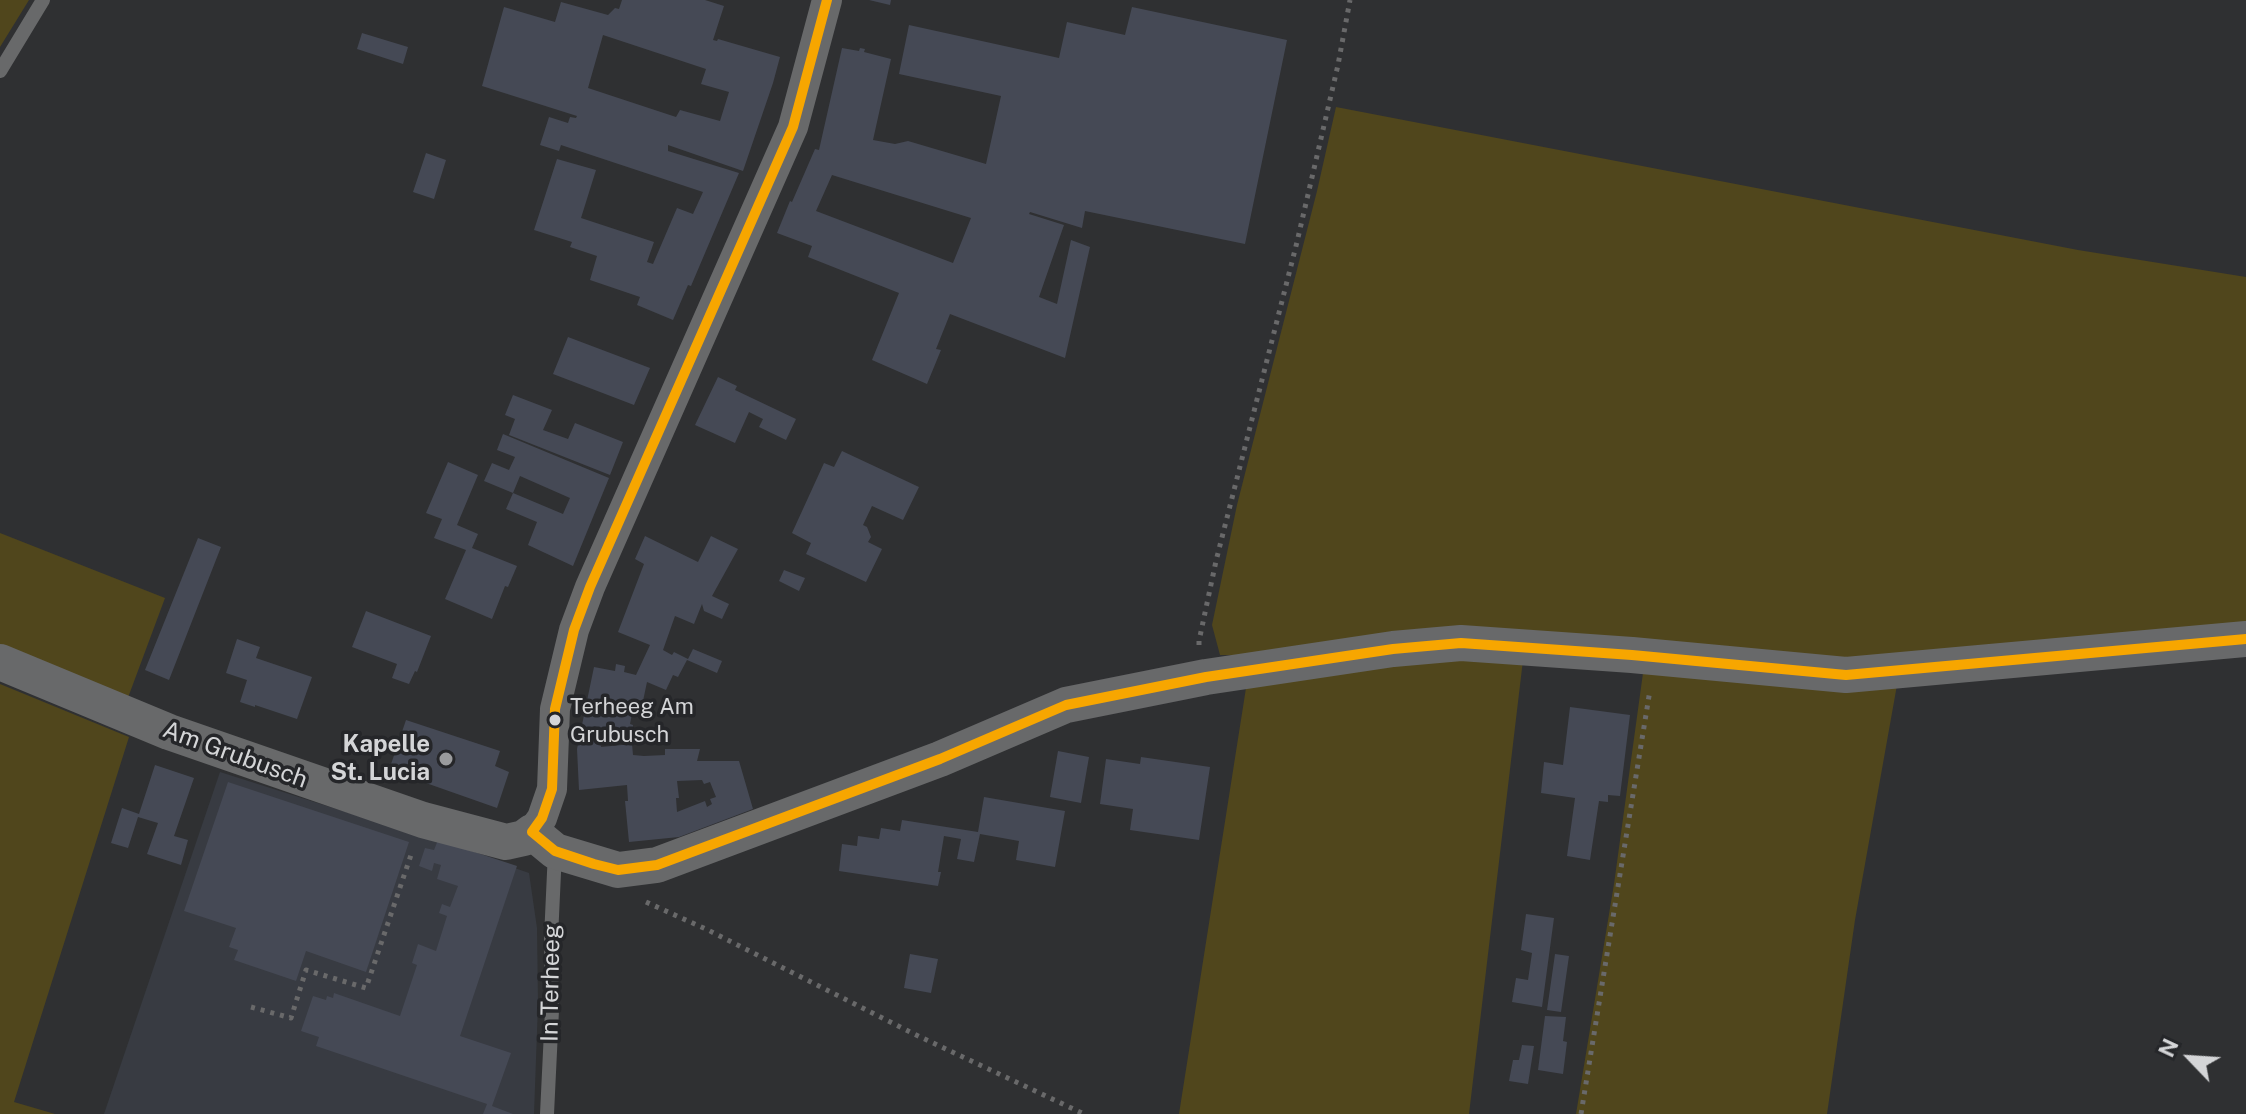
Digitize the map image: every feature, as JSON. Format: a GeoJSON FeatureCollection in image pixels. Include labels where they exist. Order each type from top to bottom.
{"type":"FeatureCollection","features":[{"type":"Feature","properties":{"kind":"street","name":"In Terheeg"},"geometry":{"type":"LineString","coordinates":[[543,841],[542,818],[552,789],[555,709],[574,630],[590,587],[793,127],[827,0]]}},
{"type":"Feature","properties":{"kind":"street","name":"Am Grubusch"},"geometry":{"type":"LineString","coordinates":[[0,662],[169,732],[423,820],[506,842],[524,838],[543,841],[575,859],[618,870],[657,865],[940,759],[1066,705],[1206,677],[1393,649],[1461,643],[1846,675],[2246,639]]}},
{"type":"Feature","properties":{"kind":"lane"},"geometry":{"type":"LineString","coordinates":[[0,71],[43,0]]}},
{"type":"Feature","properties":{"kind":"lane","name":"In Terheeg"},"geometry":{"type":"LineString","coordinates":[[543,841],[551,938],[552,1010],[547,1114]]}},
{"type":"Feature","properties":{"kind":"path"},"geometry":{"type":"LineString","coordinates":[[1206,677],[1199,641],[1297,242],[1350,0]]}},
{"type":"Feature","properties":{"kind":"path"},"geometry":{"type":"LineString","coordinates":[[1581,1114],[1655,657]]}},
{"type":"Feature","properties":{"kind":"path"},"geometry":{"type":"LineString","coordinates":[[251,1007],[291,1018],[306,970],[366,988],[423,820]]}},
{"type":"Feature","properties":{"kind":"path"},"geometry":{"type":"LineString","coordinates":[[618,870],[633,896],[1084,1114]]}},
{"type":"Feature","properties":{"kind":"shaded area"},"geometry":{"type":"Polygon","coordinates":[[[0,0],[29,0],[0,47],[0,0]]]}},
{"type":"Feature","properties":{"kind":"shaded area"},"geometry":{"type":"Polygon","coordinates":[[[1336,107],[2078,250],[2246,277],[2246,625],[1864,660],[1220,655],[1212,625],[1237,505],[1336,107]]]}},
{"type":"Feature","properties":{"kind":"shaded area"},"geometry":{"type":"Polygon","coordinates":[[[0,533],[165,598],[126,703],[0,648],[0,533]]]}},
{"type":"Feature","properties":{"kind":"shaded area"},"geometry":{"type":"Polygon","coordinates":[[[1429,660],[1523,660],[1469,1114],[1179,1114],[1246,688],[1429,660]]]}},
{"type":"Feature","properties":{"kind":"shaded area"},"geometry":{"type":"Polygon","coordinates":[[[1643,673],[1897,685],[1855,920],[1827,1114],[1576,1114],[1614,884],[1643,673]]]}},
{"type":"Feature","properties":{"kind":"shaded area"},"geometry":{"type":"Polygon","coordinates":[[[0,684],[129,737],[14,1102],[55,1114],[0,1114],[0,684]]]}},
{"type":"Feature","properties":{"kind":"shaded area"},"geometry":{"type":"Polygon","coordinates":[[[220,772],[529,873],[537,928],[534,1114],[104,1114],[220,772]]]}},
{"type":"Feature","properties":{"kind":"building"},"geometry":{"type":"Polygon","coordinates":[[[622,0],[705,0],[724,6],[713,40],[780,57],[743,171],[668,145],[668,151],[739,173],[691,286],[688,285],[673,320],[637,305],[640,297],[590,280],[597,256],[570,247],[572,242],[534,230],[557,159],[596,170],[581,218],[654,242],[647,262],[653,264],[677,208],[693,214],[703,192],[561,145],[559,151],[540,145],[549,117],[568,123],[570,117],[577,116],[482,86],[504,7],[555,22],[561,2],[608,15],[615,8],[619,9],[622,0]],[[603,35],[588,88],[676,117],[680,110],[720,121],[729,92],[701,84],[706,69],[603,35]]]}},
{"type":"Feature","properties":{"kind":"building"},"geometry":{"type":"Polygon","coordinates":[[[869,0],[891,0],[890,5],[869,0]]]}},
{"type":"Feature","properties":{"kind":"building"},"geometry":{"type":"Polygon","coordinates":[[[1132,7],[1287,40],[1245,244],[1085,211],[1082,228],[1030,212],[1064,225],[1039,297],[1057,304],[1071,240],[1090,247],[1065,358],[950,314],[936,349],[941,350],[927,384],[872,360],[899,293],[808,257],[812,246],[777,233],[815,149],[819,150],[842,48],[865,49],[864,52],[891,59],[873,140],[895,144],[908,141],[986,164],[1001,96],[899,74],[909,25],[1059,58],[1067,22],[1125,35],[1132,7]],[[832,175],[816,211],[953,263],[971,218],[832,175]]]}},
{"type":"Feature","properties":{"kind":"building"},"geometry":{"type":"Polygon","coordinates":[[[362,33],[408,47],[403,64],[357,49],[362,33]]]}},
{"type":"Feature","properties":{"kind":"building"},"geometry":{"type":"Polygon","coordinates":[[[426,153],[446,160],[434,199],[413,192],[426,153]]]}},
{"type":"Feature","properties":{"kind":"building"},"geometry":{"type":"Polygon","coordinates":[[[568,337],[650,368],[634,405],[553,374],[568,337]]]}},
{"type":"Feature","properties":{"kind":"building"},"geometry":{"type":"Polygon","coordinates":[[[718,377],[737,386],[735,390],[796,419],[786,440],[759,427],[763,419],[749,412],[735,443],[695,425],[718,377]]]}},
{"type":"Feature","properties":{"kind":"building"},"geometry":{"type":"Polygon","coordinates":[[[513,395],[552,410],[543,430],[568,439],[575,423],[623,442],[610,475],[509,435],[515,419],[505,415],[513,395]]]}},
{"type":"Feature","properties":{"kind":"building"},"geometry":{"type":"Polygon","coordinates":[[[503,434],[609,478],[573,566],[528,545],[537,522],[506,509],[513,493],[484,481],[492,463],[509,470],[515,457],[497,450],[503,434]],[[520,476],[513,493],[563,514],[570,498],[520,476]]]}},
{"type":"Feature","properties":{"kind":"building"},"geometry":{"type":"Polygon","coordinates":[[[842,451],[919,487],[903,520],[872,506],[863,525],[871,537],[868,542],[882,549],[866,582],[806,554],[811,543],[792,533],[824,463],[834,467],[842,451]]]}},
{"type":"Feature","properties":{"kind":"building"},"geometry":{"type":"Polygon","coordinates":[[[448,462],[478,475],[457,525],[478,534],[472,548],[517,566],[492,619],[445,599],[466,550],[434,538],[442,519],[426,513],[448,462]]]}},
{"type":"Feature","properties":{"kind":"building"},"geometry":{"type":"Polygon","coordinates":[[[645,536],[698,562],[711,536],[738,549],[712,596],[729,604],[722,619],[704,611],[702,604],[694,624],[675,616],[663,650],[688,659],[693,649],[722,661],[717,673],[687,660],[678,677],[673,675],[666,690],[647,682],[643,701],[635,699],[630,724],[633,725],[632,737],[603,732],[601,747],[632,744],[633,755],[644,756],[665,755],[665,749],[700,749],[697,761],[739,761],[753,809],[679,837],[629,842],[625,801],[628,801],[627,785],[579,790],[577,749],[594,667],[615,671],[616,664],[625,666],[624,672],[636,675],[650,645],[618,632],[644,564],[635,559],[645,536]],[[702,780],[677,781],[677,812],[705,801],[707,807],[712,804],[710,799],[716,797],[710,782],[704,784],[702,780]]]}},
{"type":"Feature","properties":{"kind":"building"},"geometry":{"type":"Polygon","coordinates":[[[198,538],[221,547],[169,680],[145,670],[198,538]]]}},
{"type":"Feature","properties":{"kind":"building"},"geometry":{"type":"Polygon","coordinates":[[[784,570],[805,578],[799,591],[779,581],[784,570]]]}},
{"type":"Feature","properties":{"kind":"building"},"geometry":{"type":"Polygon","coordinates":[[[366,611],[431,636],[409,684],[392,678],[397,664],[352,647],[366,611]]]}},
{"type":"Feature","properties":{"kind":"building"},"geometry":{"type":"Polygon","coordinates":[[[237,639],[260,647],[256,658],[312,677],[297,719],[240,702],[247,680],[226,673],[237,639]]]}},
{"type":"Feature","properties":{"kind":"building"},"geometry":{"type":"Polygon","coordinates":[[[1570,707],[1630,715],[1620,796],[1608,795],[1608,802],[1599,801],[1590,860],[1567,856],[1575,798],[1541,793],[1544,762],[1563,765],[1570,707]]]}},
{"type":"Feature","properties":{"kind":"building","name":"Kapelle St. Lucia"},"geometry":{"type":"Polygon","coordinates":[[[406,720],[500,751],[495,766],[509,772],[497,808],[389,770],[406,720]]]}},
{"type":"Feature","properties":{"kind":"building"},"geometry":{"type":"Polygon","coordinates":[[[1058,751],[1089,757],[1081,803],[1050,797],[1058,751]]]}},
{"type":"Feature","properties":{"kind":"building"},"geometry":{"type":"Polygon","coordinates":[[[1141,757],[1210,767],[1199,840],[1130,830],[1133,809],[1100,804],[1106,759],[1140,764],[1141,757]]]}},
{"type":"Feature","properties":{"kind":"building"},"geometry":{"type":"Polygon","coordinates":[[[155,765],[194,778],[174,836],[188,840],[181,865],[147,854],[158,823],[138,817],[128,848],[111,843],[122,808],[139,814],[155,765]]]}},
{"type":"Feature","properties":{"kind":"building"},"geometry":{"type":"Polygon","coordinates":[[[228,782],[409,842],[366,972],[306,951],[296,981],[234,960],[238,950],[229,947],[236,928],[184,911],[228,782]]]}},
{"type":"Feature","properties":{"kind":"building"},"geometry":{"type":"Polygon","coordinates":[[[984,797],[1065,811],[1055,867],[1016,860],[1019,841],[980,834],[974,862],[957,859],[961,839],[944,836],[938,886],[839,871],[842,844],[857,846],[858,836],[879,839],[881,828],[900,831],[902,820],[978,832],[984,797]]]}},
{"type":"Feature","properties":{"kind":"building"},"geometry":{"type":"Polygon","coordinates":[[[438,840],[517,866],[460,1036],[511,1053],[492,1106],[513,1114],[483,1114],[487,1104],[316,1046],[319,1037],[301,1031],[313,996],[326,1000],[327,996],[333,998],[334,993],[400,1016],[417,965],[412,963],[418,944],[436,951],[447,916],[439,913],[442,904],[450,907],[458,886],[437,879],[441,865],[434,863],[432,871],[419,866],[425,848],[434,850],[438,840]]]}},
{"type":"Feature","properties":{"kind":"building"},"geometry":{"type":"Polygon","coordinates":[[[1526,914],[1554,918],[1542,1007],[1512,1002],[1516,978],[1528,980],[1532,953],[1521,950],[1526,914]]]}},
{"type":"Feature","properties":{"kind":"building"},"geometry":{"type":"Polygon","coordinates":[[[910,954],[938,959],[931,993],[904,988],[910,954]]]}},
{"type":"Feature","properties":{"kind":"building"},"geometry":{"type":"Polygon","coordinates":[[[1555,954],[1569,956],[1561,1012],[1547,1010],[1555,954]]]}},
{"type":"Feature","properties":{"kind":"building"},"geometry":{"type":"Polygon","coordinates":[[[1545,1016],[1566,1017],[1563,1074],[1538,1070],[1545,1016]]]}},
{"type":"Feature","properties":{"kind":"building"},"geometry":{"type":"Polygon","coordinates":[[[1522,1045],[1534,1046],[1528,1084],[1509,1081],[1513,1060],[1519,1060],[1522,1045]]]}},
{"type":"Feature","properties":{"kind":"transit line"},"geometry":{"type":"LineString","coordinates":[[532,832],[542,818],[552,789],[555,709],[574,630],[590,587],[793,127],[827,0]]}},
{"type":"Feature","properties":{"kind":"transit line"},"geometry":{"type":"LineString","coordinates":[[532,832],[555,851],[594,864],[618,870],[657,865],[940,759],[1066,705],[1206,677],[1393,649],[1461,643],[1846,675],[2246,639]]}},
{"type":"Feature","properties":{"kind":"place","name":"Terheeg Am Grubusch"},"geometry":{"type":"Point","coordinates":[555,720]}},
{"type":"Feature","properties":{"kind":"place","name":"Kapelle St. Lucia"},"geometry":{"type":"Point","coordinates":[446,759]}}]}
